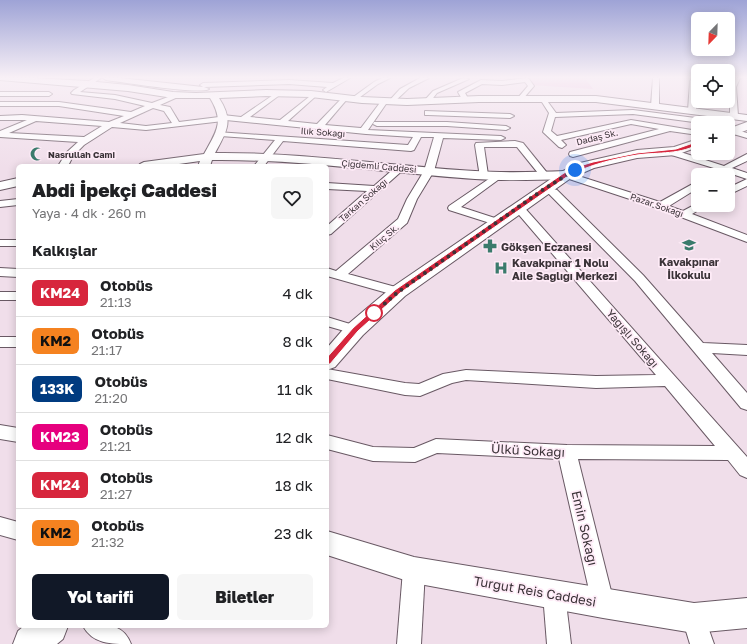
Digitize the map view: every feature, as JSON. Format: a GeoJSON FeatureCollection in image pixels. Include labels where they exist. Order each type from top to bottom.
{"type":"FeatureCollection","features":[{"type":"Feature","properties":{"kind":"main road"},"geometry":{"type":"LineString","coordinates":[[329,360],[355,330],[398,292],[518,207],[544,182],[566,175],[585,166],[637,154],[676,151],[691,146]]}},
{"type":"Feature","properties":{"kind":"main road"},"geometry":{"type":"LineString","coordinates":[[31,644],[48,628]]}},
{"type":"Feature","properties":{"kind":"street"},"geometry":{"type":"LineString","coordinates":[[9,108],[22,116]]}},
{"type":"Feature","properties":{"kind":"street"},"geometry":{"type":"LineString","coordinates":[[0,135],[23,123],[40,118],[53,108]]}},
{"type":"Feature","properties":{"kind":"street"},"geometry":{"type":"LineString","coordinates":[[86,108],[133,115]]}},
{"type":"Feature","properties":{"kind":"street"},"geometry":{"type":"LineString","coordinates":[[64,164],[65,160],[85,140],[100,130],[148,108]]}},
{"type":"Feature","properties":{"kind":"street"},"geometry":{"type":"LineString","coordinates":[[163,108],[167,109],[177,125]]}},
{"type":"Feature","properties":{"kind":"street"},"geometry":{"type":"LineString","coordinates":[[205,161],[220,134],[224,115],[220,108]]}},
{"type":"Feature","properties":{"kind":"street"},"geometry":{"type":"LineString","coordinates":[[243,119],[258,108]]}},
{"type":"Feature","properties":{"kind":"street"},"geometry":{"type":"LineString","coordinates":[[281,123],[300,108]]}},
{"type":"Feature","properties":{"kind":"street"},"geometry":{"type":"LineString","coordinates":[[319,127],[339,108]]}},
{"type":"Feature","properties":{"kind":"street"},"geometry":{"type":"LineString","coordinates":[[366,129],[382,108]]}},
{"type":"Feature","properties":{"kind":"street"},"geometry":{"type":"LineString","coordinates":[[428,113],[489,108]]}},
{"type":"Feature","properties":{"kind":"street"},"geometry":{"type":"LineString","coordinates":[[502,141],[514,108]]}},
{"type":"Feature","properties":{"kind":"street"},"geometry":{"type":"LineString","coordinates":[[549,108],[553,115],[547,132],[585,166]]}},
{"type":"Feature","properties":{"kind":"street"},"geometry":{"type":"LineString","coordinates":[[670,108],[734,116],[734,108]]}},
{"type":"Feature","properties":{"kind":"street"},"geometry":{"type":"LineString","coordinates":[[553,115],[633,112],[691,119]]}},
{"type":"Feature","properties":{"kind":"street"},"geometry":{"type":"LineString","coordinates":[[0,118],[22,116],[146,128],[223,118],[243,119],[319,127],[366,129],[418,135],[502,141],[520,145],[544,182],[639,278],[747,404]]}},
{"type":"Feature","properties":{"kind":"street"},"geometry":{"type":"LineString","coordinates":[[735,118],[739,128]]}},
{"type":"Feature","properties":{"kind":"street"},"geometry":{"type":"LineString","coordinates":[[555,139],[631,122],[691,131]]}},
{"type":"Feature","properties":{"kind":"street"},"geometry":{"type":"LineString","coordinates":[[366,129],[447,124],[506,128]]}},
{"type":"Feature","properties":{"kind":"street","name":"Dadaş Sk."},"geometry":{"type":"LineString","coordinates":[[573,154],[672,127]]}},
{"type":"Feature","properties":{"kind":"street","name":"Ilık Sokağı"},"geometry":{"type":"LineString","coordinates":[[220,134],[411,148],[418,135]]}},
{"type":"Feature","properties":{"kind":"street"},"geometry":{"type":"LineString","coordinates":[[0,135],[85,140]]}},
{"type":"Feature","properties":{"kind":"street","name":"Kılıç Sk."},"geometry":{"type":"LineString","coordinates":[[333,273],[403,221],[412,199],[429,171],[439,136]]}},
{"type":"Feature","properties":{"kind":"street"},"geometry":{"type":"LineString","coordinates":[[263,162],[280,139]]}},
{"type":"Feature","properties":{"kind":"street"},"geometry":{"type":"LineString","coordinates":[[483,175],[479,145],[502,141]]}},
{"type":"Feature","properties":{"kind":"street"},"geometry":{"type":"LineString","coordinates":[[668,152],[717,168]]}},
{"type":"Feature","properties":{"kind":"street"},"geometry":{"type":"LineString","coordinates":[[727,168],[747,157]]}},
{"type":"Feature","properties":{"kind":"street","name":"Çiğdemli Caddesi"},"geometry":{"type":"LineString","coordinates":[[168,164],[205,161],[309,164]]}},
{"type":"Feature","properties":{"kind":"street","name":"Çiğdemli Caddesi"},"geometry":{"type":"LineString","coordinates":[[329,165],[499,175],[544,182]]}},
{"type":"Feature","properties":{"kind":"street","name":"Tarkan Sokağı"},"geometry":{"type":"LineString","coordinates":[[329,230],[400,168]]}},
{"type":"Feature","properties":{"kind":"street"},"geometry":{"type":"LineString","coordinates":[[735,173],[747,176]]}},
{"type":"Feature","properties":{"kind":"street"},"geometry":{"type":"LineString","coordinates":[[497,222],[453,208],[499,175]]}},
{"type":"Feature","properties":{"kind":"street","name":"Pazar Sokağı"},"geometry":{"type":"LineString","coordinates":[[566,175],[684,214],[747,238]]}},
{"type":"Feature","properties":{"kind":"street"},"geometry":{"type":"LineString","coordinates":[[0,186],[16,182]]}},
{"type":"Feature","properties":{"kind":"street"},"geometry":{"type":"LineString","coordinates":[[735,188],[747,182]]}},
{"type":"Feature","properties":{"kind":"street"},"geometry":{"type":"LineString","coordinates":[[329,186],[375,189]]}},
{"type":"Feature","properties":{"kind":"street"},"geometry":{"type":"LineString","coordinates":[[660,206],[691,188]]}},
{"type":"Feature","properties":{"kind":"street"},"geometry":{"type":"LineString","coordinates":[[0,204],[16,202]]}},
{"type":"Feature","properties":{"kind":"street","name":"Yağışlı Sokağı"},"geometry":{"type":"LineString","coordinates":[[518,207],[747,470]]}},
{"type":"Feature","properties":{"kind":"street"},"geometry":{"type":"LineString","coordinates":[[684,214],[691,210]]}},
{"type":"Feature","properties":{"kind":"street"},"geometry":{"type":"LineString","coordinates":[[0,243],[16,243]]}},
{"type":"Feature","properties":{"kind":"street"},"geometry":{"type":"LineString","coordinates":[[0,282],[10,273]]}},
{"type":"Feature","properties":{"kind":"street"},"geometry":{"type":"LineString","coordinates":[[333,273],[398,292]]}},
{"type":"Feature","properties":{"kind":"street"},"geometry":{"type":"LineString","coordinates":[[0,296],[16,296]]}},
{"type":"Feature","properties":{"kind":"street"},"geometry":{"type":"LineString","coordinates":[[329,322],[355,330]]}},
{"type":"Feature","properties":{"kind":"street"},"geometry":{"type":"LineString","coordinates":[[699,348],[747,350]]}},
{"type":"Feature","properties":{"kind":"street"},"geometry":{"type":"LineString","coordinates":[[329,374],[405,389],[420,390],[449,378],[466,375],[596,382],[670,380]]}},
{"type":"Feature","properties":{"kind":"street","name":"Ülkü Sokağı"},"geometry":{"type":"LineString","coordinates":[[329,443],[373,454],[414,455],[436,446],[567,452],[732,453]]}},
{"type":"Feature","properties":{"kind":"street","name":"Emin Sokağı"},"geometry":{"type":"LineString","coordinates":[[567,452],[603,603]]}},
{"type":"Feature","properties":{"kind":"street"},"geometry":{"type":"LineString","coordinates":[[0,526],[16,531]]}},
{"type":"Feature","properties":{"kind":"street","name":"Turgut Reis Caddesi"},"geometry":{"type":"LineString","coordinates":[[329,544],[414,570],[603,603],[698,631],[747,613]]}},
{"type":"Feature","properties":{"kind":"street"},"geometry":{"type":"LineString","coordinates":[[408,644],[414,570]]}},
{"type":"Feature","properties":{"kind":"street"},"geometry":{"type":"LineString","coordinates":[[554,594],[559,644]]}},
{"type":"Feature","properties":{"kind":"street"},"geometry":{"type":"LineString","coordinates":[[98,628],[118,644]]}},
{"type":"Feature","properties":{"kind":"bus line","name":"KM24"},"geometry":{"type":"LineString","coordinates":[[329,360],[355,330],[398,292],[566,175],[593,164],[637,154],[676,151],[691,146]]}},
{"type":"Feature","properties":{"kind":"place","name":"Nasrullah Cami"},"geometry":{"type":"Point","coordinates":[37,154]}},
{"type":"Feature","properties":{"kind":"place","name":"Kavakpınar İlkokulu"},"geometry":{"type":"Point","coordinates":[689,245]}},
{"type":"Feature","properties":{"kind":"place","name":"Gökşen Eczanesi"},"geometry":{"type":"Point","coordinates":[490,246]}},
{"type":"Feature","properties":{"kind":"place","name":"Kavakpınar 1 Nolu Aile Sağlığı Merkezi"},"geometry":{"type":"Point","coordinates":[501,268]}},
{"type":"Feature","properties":{"kind":"route"},"geometry":{"type":"LineString","coordinates":[[374,313],[398,292],[544,189],[575,170]]}}]}
